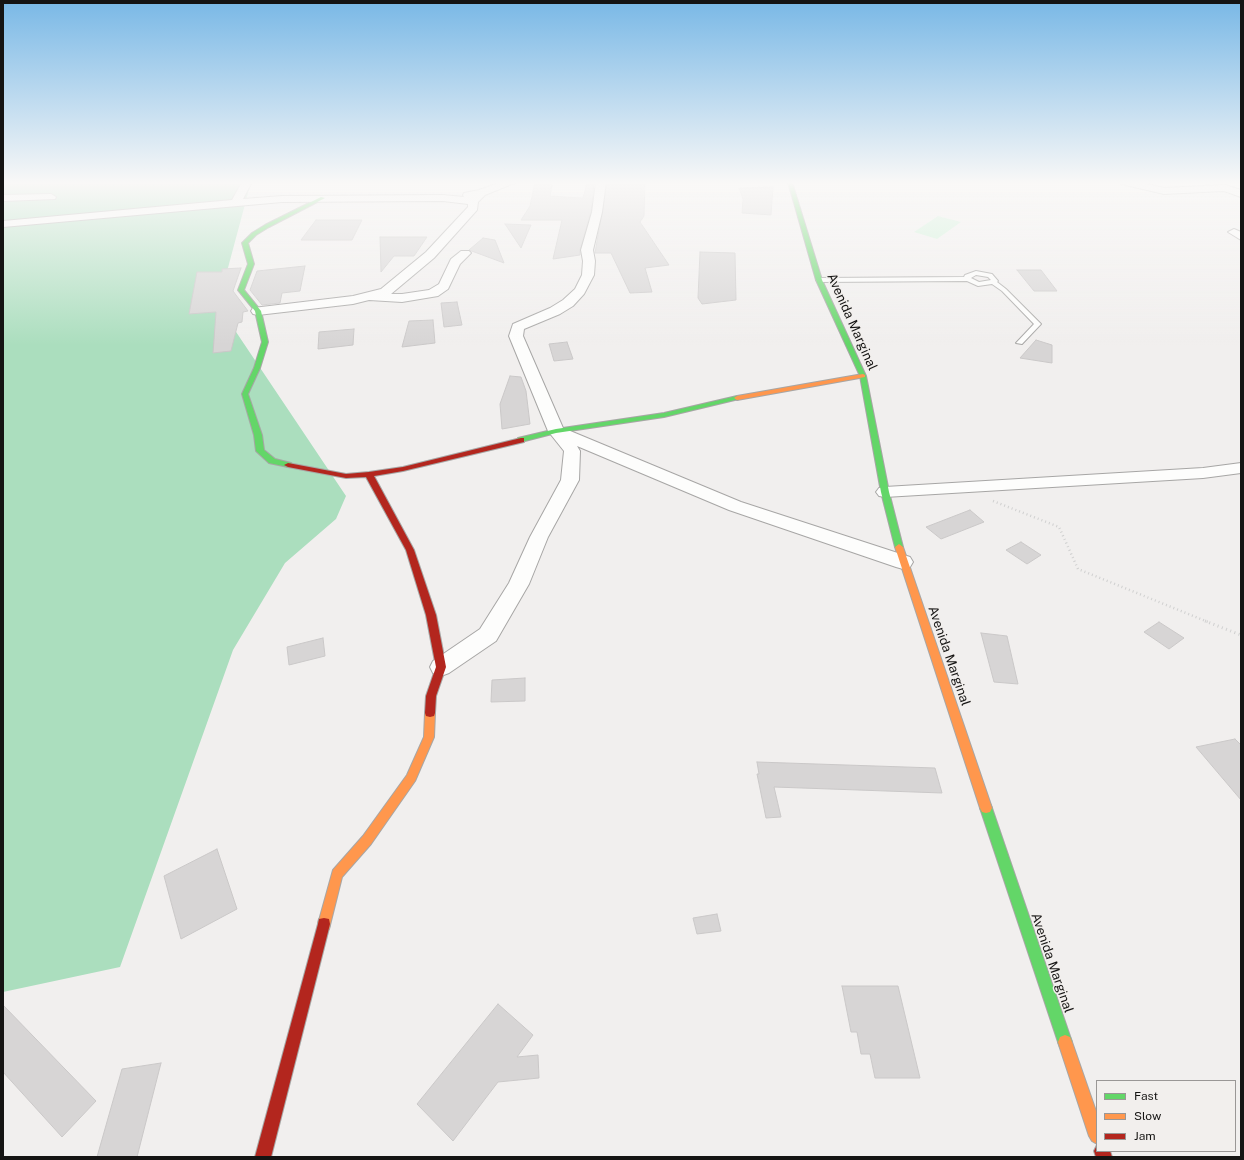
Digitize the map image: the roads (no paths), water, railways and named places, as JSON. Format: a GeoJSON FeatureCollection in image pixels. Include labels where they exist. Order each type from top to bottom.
{"type":"FeatureCollection","features":[{"type":"Feature","properties":{"kind":"street"},"geometry":{"type":"LineString","coordinates":[[252,236],[245,243],[252,264],[243,281],[241,290],[258,311],[265,342],[257,368],[245,394],[260,451],[272,461],[307,470],[346,476],[403,469],[556,431],[664,415],[738,398],[863,376]]}},
{"type":"Feature","properties":{"kind":"street"},"geometry":{"type":"LineString","coordinates":[[258,311],[366,297],[385,292],[430,255],[447,236]]}},
{"type":"Feature","properties":{"kind":"street"},"geometry":{"type":"LineString","coordinates":[[441,667],[488,635],[519,584],[539,537],[570,480],[572,451],[556,431],[516,336],[518,327],[555,311],[568,303],[580,291],[588,275],[589,261],[587,250],[591,236]]}},
{"type":"Feature","properties":{"kind":"street","name":"Avenida Marginal"},"geometry":{"type":"LineString","coordinates":[[805,236],[819,280],[863,376],[885,492],[903,562],[1096,1133]]}},
{"type":"Feature","properties":{"kind":"street"},"geometry":{"type":"LineString","coordinates":[[366,297],[388,299],[433,293],[444,286],[455,262],[465,253]]}},
{"type":"Feature","properties":{"kind":"street"},"geometry":{"type":"LineString","coordinates":[[556,431],[735,506],[903,562]]}},
{"type":"Feature","properties":{"kind":"street"},"geometry":{"type":"LineString","coordinates":[[885,492],[1203,473],[1241,468]]}},
{"type":"Feature","properties":{"kind":"street"},"geometry":{"type":"LineString","coordinates":[[263,1157],[337,874],[367,840],[411,778],[429,737],[431,696],[441,667],[431,615],[410,550],[369,474]]}},
{"type":"Feature","properties":{"kind":"lane"},"geometry":{"type":"LineString","coordinates":[[968,279],[967,276],[970,274],[984,273],[994,278],[994,283]]}},
{"type":"Feature","properties":{"kind":"lane"},"geometry":{"type":"LineString","coordinates":[[819,280],[968,279],[978,284],[994,283],[1004,290],[1038,324],[1020,343]]}}]}
